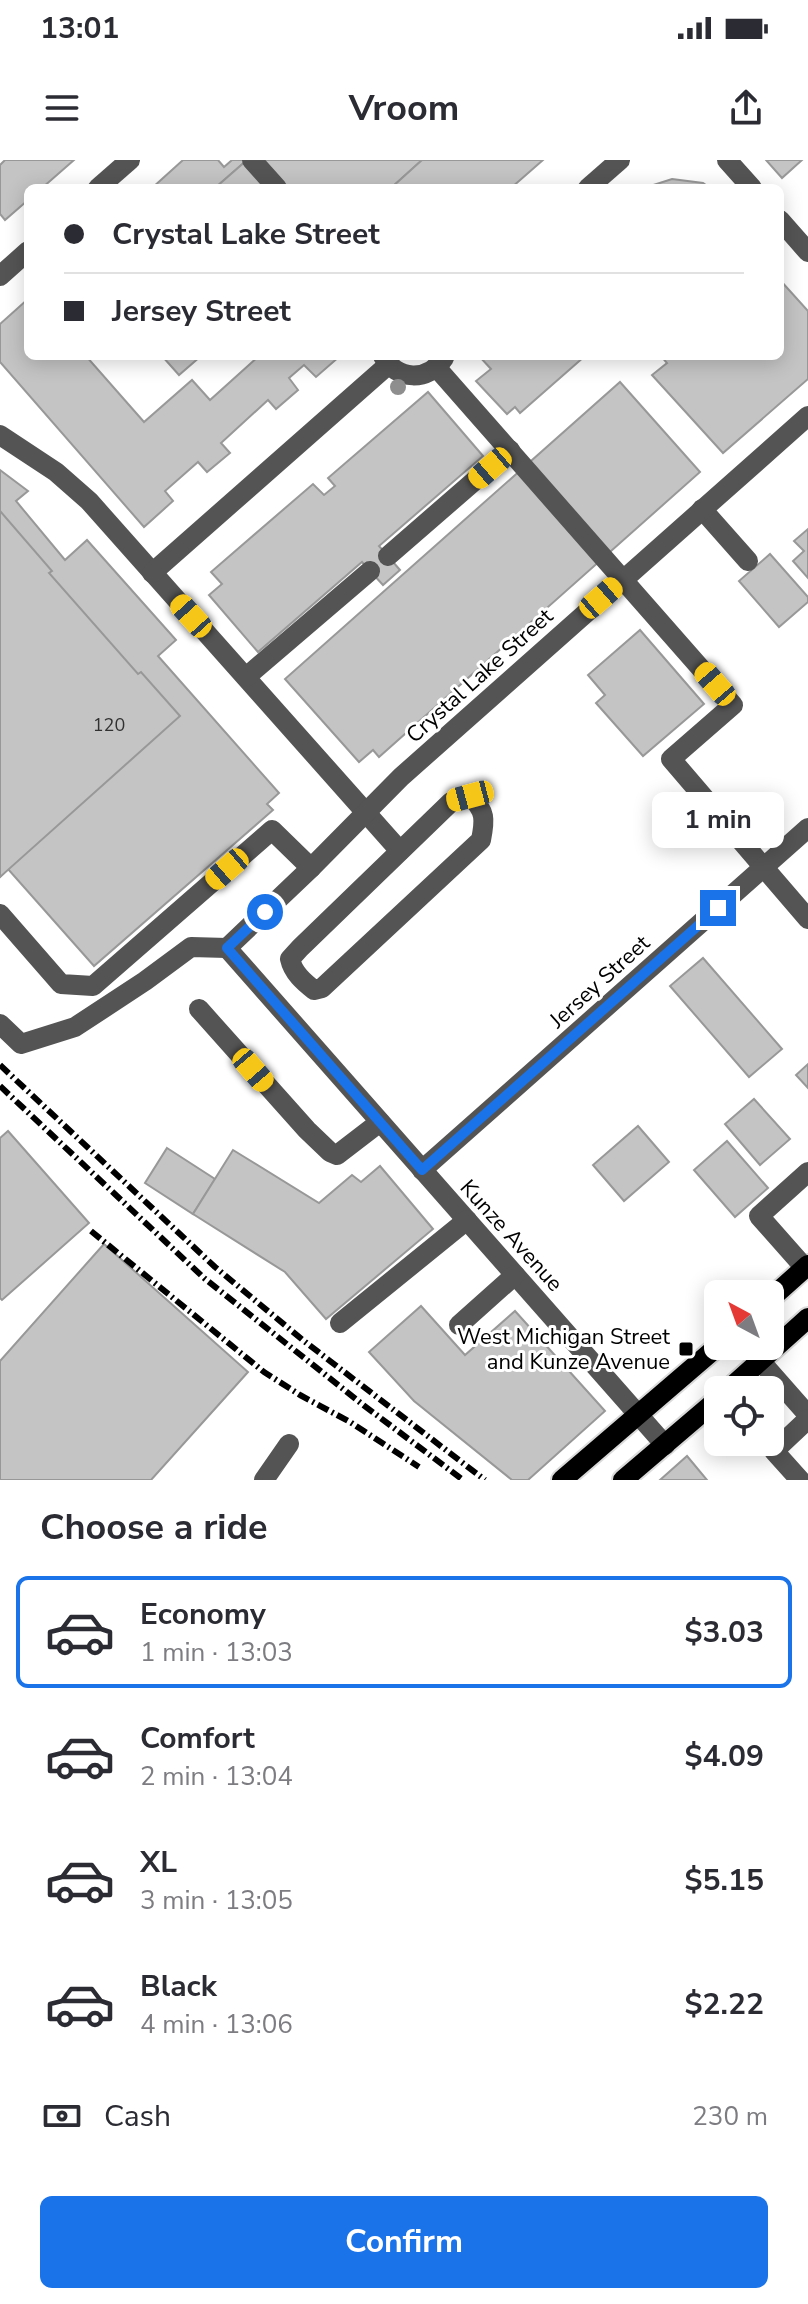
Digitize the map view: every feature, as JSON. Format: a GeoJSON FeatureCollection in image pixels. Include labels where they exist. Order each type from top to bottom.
{"type":"FeatureCollection","features":[{"type":"Feature","properties":{"kind":"main road"},"geometry":{"type":"LineString","coordinates":[[784,1286],[806,1266]]}},
{"type":"Feature","properties":{"kind":"main road"},"geometry":{"type":"LineString","coordinates":[[784,1334],[808,1318]]}},
{"type":"Feature","properties":{"kind":"main road"},"geometry":{"type":"LineString","coordinates":[[562,1480],[704,1358]]}},
{"type":"Feature","properties":{"kind":"main road"},"geometry":{"type":"LineString","coordinates":[[623,1480],[704,1411]]}},
{"type":"Feature","properties":{"kind":"street"},"geometry":{"type":"LineString","coordinates":[[103,184],[130,160]]}},
{"type":"Feature","properties":{"kind":"street"},"geometry":{"type":"LineString","coordinates":[[252,160],[273,184]]}},
{"type":"Feature","properties":{"kind":"street"},"geometry":{"type":"LineString","coordinates":[[593,184],[620,160]]}},
{"type":"Feature","properties":{"kind":"street"},"geometry":{"type":"LineString","coordinates":[[727,160],[748,184]]}},
{"type":"Feature","properties":{"kind":"street"},"geometry":{"type":"LineString","coordinates":[[794,225],[808,252]]}},
{"type":"Feature","properties":{"kind":"street"},"geometry":{"type":"LineString","coordinates":[[0,276],[24,255]]}},
{"type":"Feature","properties":{"kind":"street"},"geometry":{"type":"LineString","coordinates":[[152,573],[385,360],[399,373],[412,376],[425,374],[440,362],[510,450],[733,705],[671,759],[808,919]]}},
{"type":"Feature","properties":{"kind":"street","name":"Crystal Lake Street"},"geometry":{"type":"LineString","coordinates":[[227,948],[401,777],[808,416]]}},
{"type":"Feature","properties":{"kind":"street"},"geometry":{"type":"LineString","coordinates":[[0,435],[56,472],[89,501],[400,851]]}},
{"type":"Feature","properties":{"kind":"street"},"geometry":{"type":"LineString","coordinates":[[388,556],[510,450]]}},
{"type":"Feature","properties":{"kind":"street"},"geometry":{"type":"LineString","coordinates":[[702,509],[748,561]]}},
{"type":"Feature","properties":{"kind":"street"},"geometry":{"type":"LineString","coordinates":[[246,677],[370,571]]}},
{"type":"Feature","properties":{"kind":"street"},"geometry":{"type":"LineString","coordinates":[[470,796],[480,806],[484,823],[481,840],[322,988],[314,990],[306,984],[292,968],[290,959],[451,802],[470,796]]}},
{"type":"Feature","properties":{"kind":"street","name":"Jersey Street"},"geometry":{"type":"LineString","coordinates":[[422,1170],[808,828]]}},
{"type":"Feature","properties":{"kind":"street"},"geometry":{"type":"LineString","coordinates":[[0,914],[61,984],[93,986],[272,830],[311,868]]}},
{"type":"Feature","properties":{"kind":"street"},"geometry":{"type":"LineString","coordinates":[[0,1024],[21,1044],[75,1027],[191,947],[227,948]]}},
{"type":"Feature","properties":{"kind":"street","name":"Kunze Avenue"},"geometry":{"type":"LineString","coordinates":[[227,948],[665,1445]]}},
{"type":"Feature","properties":{"kind":"street"},"geometry":{"type":"LineString","coordinates":[[280,1008],[306,984]]}},
{"type":"Feature","properties":{"kind":"street"},"geometry":{"type":"LineString","coordinates":[[199,1009],[330,1152],[337,1155],[380,1122]]}},
{"type":"Feature","properties":{"kind":"street"},"geometry":{"type":"LineString","coordinates":[[806,1266],[759,1216],[808,1172]]}},
{"type":"Feature","properties":{"kind":"street"},"geometry":{"type":"LineString","coordinates":[[340,1323],[467,1220]]}},
{"type":"Feature","properties":{"kind":"street"},"geometry":{"type":"LineString","coordinates":[[459,1325],[515,1275]]}},
{"type":"Feature","properties":{"kind":"street"},"geometry":{"type":"LineString","coordinates":[[759,1360],[808,1417],[774,1451],[800,1480]]}},
{"type":"Feature","properties":{"kind":"street"},"geometry":{"type":"LineString","coordinates":[[264,1480],[289,1444]]}},
{"type":"Feature","properties":{"kind":"building"},"geometry":{"type":"Polygon","coordinates":[[[5,160],[74,160],[47,184],[24,184],[24,203],[5,220],[0,214],[0,165],[5,160]]]}},
{"type":"Feature","properties":{"kind":"building"},"geometry":{"type":"Polygon","coordinates":[[[183,160],[218,160],[224,167],[232,160],[247,160],[220,184],[156,184],[183,160]]]}},
{"type":"Feature","properties":{"kind":"building"},"geometry":{"type":"Polygon","coordinates":[[[247,160],[422,160],[395,184],[220,184],[247,160]]]}},
{"type":"Feature","properties":{"kind":"building"},"geometry":{"type":"Polygon","coordinates":[[[422,160],[543,160],[516,184],[395,184],[422,160]]]}},
{"type":"Feature","properties":{"kind":"building"},"geometry":{"type":"Polygon","coordinates":[[[766,160],[802,160],[782,178],[766,160]]]}},
{"type":"Feature","properties":{"kind":"building"},"geometry":{"type":"Polygon","coordinates":[[[672,179],[704,184],[656,184],[672,179]]]}},
{"type":"Feature","properties":{"kind":"building"},"geometry":{"type":"Polygon","coordinates":[[[784,284],[808,311],[808,379],[723,453],[652,375],[667,363],[664,360],[784,360],[784,284]]]}},
{"type":"Feature","properties":{"kind":"building"},"geometry":{"type":"Polygon","coordinates":[[[24,303],[24,360],[90,360],[144,422],[192,380],[210,400],[255,360],[335,360],[316,377],[304,365],[289,378],[298,390],[276,409],[268,400],[221,443],[230,453],[207,472],[198,462],[165,491],[173,501],[144,527],[0,362],[0,324],[24,303]]]}},
{"type":"Feature","properties":{"kind":"building"},"geometry":{"type":"Polygon","coordinates":[[[166,360],[196,360],[179,375],[166,360]]]}},
{"type":"Feature","properties":{"kind":"building"},"geometry":{"type":"Polygon","coordinates":[[[483,360],[580,360],[520,413],[515,407],[507,414],[476,381],[491,369],[483,360]]]}},
{"type":"Feature","properties":{"kind":"building"},"geometry":{"type":"Polygon","coordinates":[[[620,382],[700,472],[379,757],[373,750],[359,762],[285,679],[620,382]]]}},
{"type":"Feature","properties":{"kind":"building"},"geometry":{"type":"Polygon","coordinates":[[[428,392],[483,456],[379,546],[400,570],[383,585],[362,562],[258,652],[209,595],[222,584],[211,572],[313,484],[324,495],[335,486],[328,478],[428,392]]]}},
{"type":"Feature","properties":{"kind":"building"},"geometry":{"type":"Polygon","coordinates":[[[0,470],[28,491],[16,501],[65,560],[87,540],[176,640],[158,656],[279,793],[267,804],[273,810],[94,966],[8,869],[0,877],[0,470]]]}},
{"type":"Feature","properties":{"kind":"building"},"geometry":{"type":"Polygon","coordinates":[[[0,511],[52,571],[49,573],[138,674],[141,672],[180,716],[0,877],[0,511]]]}},
{"type":"Feature","properties":{"kind":"building"},"geometry":{"type":"Polygon","coordinates":[[[808,529],[808,578],[793,561],[804,551],[794,541],[808,529]]]}},
{"type":"Feature","properties":{"kind":"building"},"geometry":{"type":"Polygon","coordinates":[[[770,554],[808,597],[808,602],[779,627],[739,581],[770,554]]]}},
{"type":"Feature","properties":{"kind":"building"},"geometry":{"type":"Polygon","coordinates":[[[640,630],[704,704],[643,756],[596,703],[605,695],[588,675],[640,630]]]}},
{"type":"Feature","properties":{"kind":"building"},"geometry":{"type":"Polygon","coordinates":[[[703,958],[782,1049],[749,1077],[670,986],[703,958]]]}},
{"type":"Feature","properties":{"kind":"building"},"geometry":{"type":"Polygon","coordinates":[[[808,1064],[808,1088],[796,1075],[808,1064]]]}},
{"type":"Feature","properties":{"kind":"building"},"geometry":{"type":"Polygon","coordinates":[[[754,1099],[790,1139],[760,1165],[725,1124],[754,1099]]]}},
{"type":"Feature","properties":{"kind":"building"},"geometry":{"type":"Polygon","coordinates":[[[638,1126],[669,1162],[624,1201],[593,1165],[638,1126]]]}},
{"type":"Feature","properties":{"kind":"building"},"geometry":{"type":"Polygon","coordinates":[[[8,1131],[89,1223],[2,1300],[0,1138],[8,1131]]]}},
{"type":"Feature","properties":{"kind":"building"},"geometry":{"type":"Polygon","coordinates":[[[727,1141],[768,1188],[735,1217],[694,1170],[727,1141]]]}},
{"type":"Feature","properties":{"kind":"building"},"geometry":{"type":"Polygon","coordinates":[[[167,1148],[215,1179],[193,1214],[145,1183],[167,1148]]]}},
{"type":"Feature","properties":{"kind":"building"},"geometry":{"type":"Polygon","coordinates":[[[233,1150],[319,1203],[352,1175],[361,1182],[380,1166],[433,1229],[326,1319],[285,1272],[193,1214],[233,1150]]]}},
{"type":"Feature","properties":{"kind":"building"},"geometry":{"type":"Polygon","coordinates":[[[104,1244],[248,1372],[151,1480],[0,1480],[0,1361],[104,1244]]]}},
{"type":"Feature","properties":{"kind":"building"},"geometry":{"type":"Polygon","coordinates":[[[421,1306],[465,1355],[515,1311],[605,1411],[528,1480],[512,1480],[414,1401],[369,1352],[421,1306]]]}},
{"type":"Feature","properties":{"kind":"building"},"geometry":{"type":"Polygon","coordinates":[[[687,1456],[707,1480],[660,1480],[687,1456]]]}},
{"type":"Feature","properties":{"kind":"railway"},"geometry":{"type":"LineString","coordinates":[[0,1065],[215,1267],[304,1341],[485,1480]]}},
{"type":"Feature","properties":{"kind":"railway"},"geometry":{"type":"LineString","coordinates":[[0,1086],[204,1278],[463,1480]]}},
{"type":"Feature","properties":{"kind":"railway"},"geometry":{"type":"LineString","coordinates":[[91,1231],[264,1372],[419,1467]]}},
{"type":"Feature","properties":{"kind":"place","name":"West Michigan Street and Kunze Avenue"},"geometry":{"type":"Point","coordinates":[686,1349]}},
{"type":"Feature","properties":{"kind":"route"},"geometry":{"type":"LineString","coordinates":[[265,912],[227,948],[422,1170],[718,908]]}}]}
